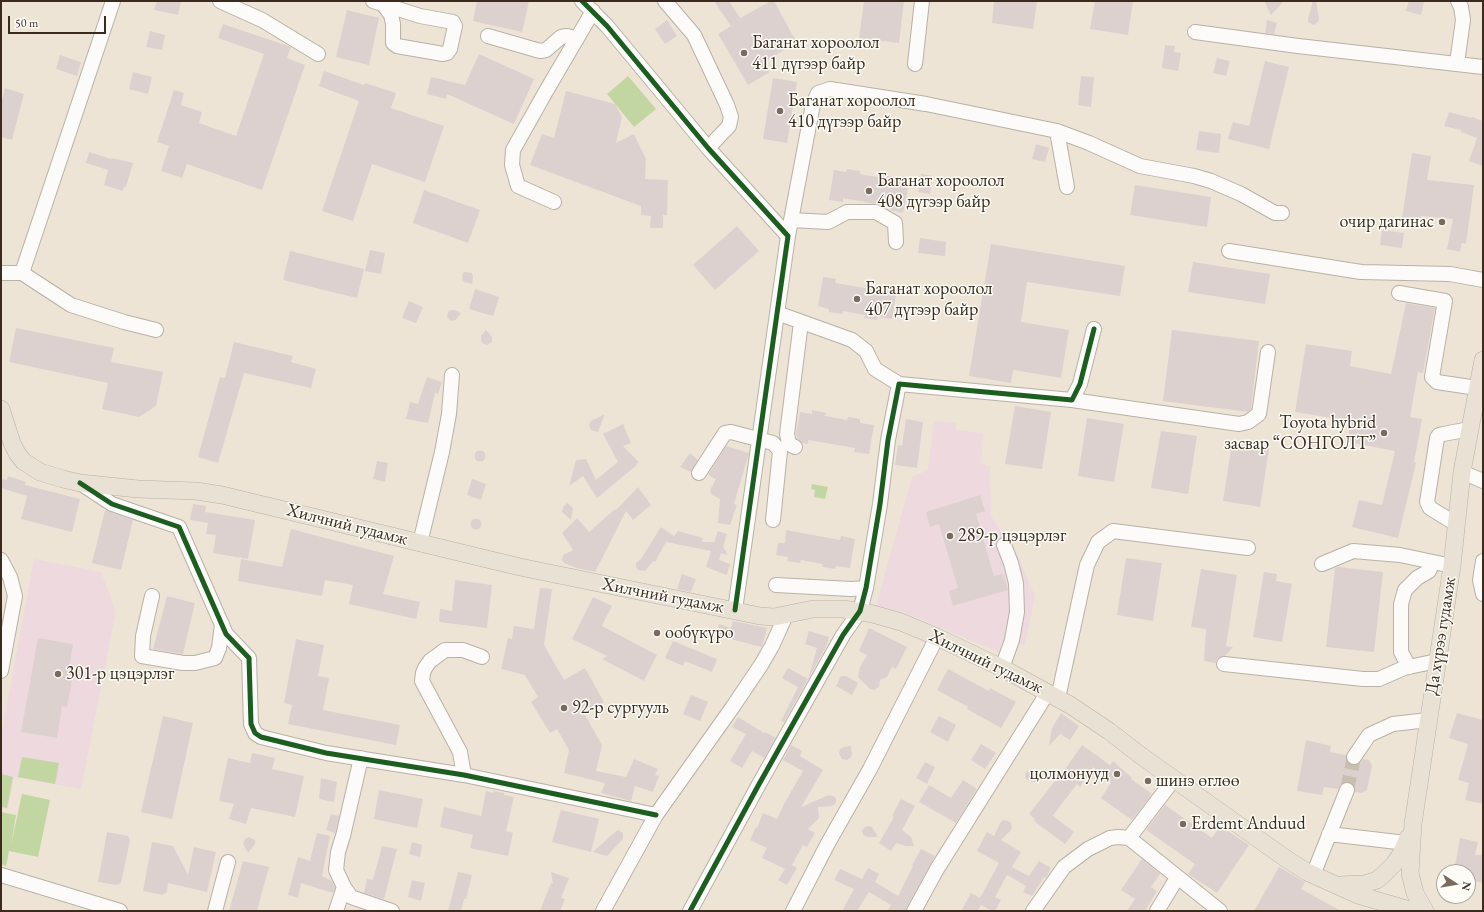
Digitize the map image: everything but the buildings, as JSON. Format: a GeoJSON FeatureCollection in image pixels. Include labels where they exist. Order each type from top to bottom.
{"type":"FeatureCollection","features":[{"type":"Feature","properties":{"kind":"main road","name":"Да хүрээ гудамж"},"geometry":{"type":"LineString","coordinates":[[1425,911],[1412,883],[1410,862],[1413,824],[1452,566],[1462,472],[1483,360]]}},
{"type":"Feature","properties":{"kind":"main road","name":"Хилчний гудамж"},"geometry":{"type":"LineString","coordinates":[[1,409],[12,443],[17,453],[23,460],[40,472],[80,483],[156,491],[196,491],[222,495],[520,567],[768,617],[813,609],[843,609],[860,611],[887,618],[937,637],[1002,668],[1053,695],[1109,731],[1285,858],[1313,875],[1376,906],[1413,911]]}},
{"type":"Feature","properties":{"kind":"main road"},"geometry":{"type":"LineString","coordinates":[[1330,883],[1349,885],[1364,884],[1376,880],[1389,871],[1401,854],[1413,824]]}},
{"type":"Feature","properties":{"kind":"main road"},"geometry":{"type":"LineString","coordinates":[[1389,871],[1405,876],[1412,883]]}},
{"type":"Feature","properties":{"kind":"street"},"geometry":{"type":"LineString","coordinates":[[22,273],[113,1]]}},
{"type":"Feature","properties":{"kind":"street"},"geometry":{"type":"LineString","coordinates":[[220,1],[262,20],[318,54]]}},
{"type":"Feature","properties":{"kind":"street"},"geometry":{"type":"LineString","coordinates":[[582,1],[632,54],[708,148],[788,236]]}},
{"type":"Feature","properties":{"kind":"street"},"geometry":{"type":"LineString","coordinates":[[664,1],[694,35],[731,117],[729,126],[708,148]]}},
{"type":"Feature","properties":{"kind":"street"},"geometry":{"type":"LineString","coordinates":[[915,64],[922,1]]}},
{"type":"Feature","properties":{"kind":"street"},"geometry":{"type":"LineString","coordinates":[[1457,63],[1463,20],[1461,7],[1458,1]]}},
{"type":"Feature","properties":{"kind":"street"},"geometry":{"type":"LineString","coordinates":[[378,3],[420,16],[453,22],[455,26],[450,49],[447,53],[443,54],[397,46],[393,43],[393,24],[391,15],[378,3]]}},
{"type":"Feature","properties":{"kind":"street"},"geometry":{"type":"LineString","coordinates":[[554,202],[518,186],[512,165],[513,150],[593,11]]}},
{"type":"Feature","properties":{"kind":"street"},"geometry":{"type":"LineString","coordinates":[[1195,32],[1393,58],[1457,63],[1483,67]]}},
{"type":"Feature","properties":{"kind":"street"},"geometry":{"type":"LineString","coordinates":[[488,36],[540,51],[546,50],[561,36],[576,39]]}},
{"type":"Feature","properties":{"kind":"street"},"geometry":{"type":"LineString","coordinates":[[735,610],[788,236],[814,104],[818,92],[830,89],[926,104],[1057,131],[1089,142],[1140,166],[1194,176],[1211,181],[1241,194],[1275,213],[1282,212]]}},
{"type":"Feature","properties":{"kind":"street"},"geometry":{"type":"LineString","coordinates":[[1057,131],[1067,186]]}},
{"type":"Feature","properties":{"kind":"street"},"geometry":{"type":"LineString","coordinates":[[791,220],[828,222],[847,212],[876,212],[895,223],[896,242]]}},
{"type":"Feature","properties":{"kind":"street"},"geometry":{"type":"LineString","coordinates":[[1229,251],[1362,272],[1450,274],[1483,280]]}},
{"type":"Feature","properties":{"kind":"street"},"geometry":{"type":"LineString","coordinates":[[1,273],[22,273],[71,305],[124,322],[156,330]]}},
{"type":"Feature","properties":{"kind":"street"},"geometry":{"type":"LineString","coordinates":[[1399,293],[1445,301],[1432,377],[1437,382],[1477,388]]}},
{"type":"Feature","properties":{"kind":"street"},"geometry":{"type":"LineString","coordinates":[[777,313],[852,340],[866,351],[875,369],[899,384],[1072,400],[1239,424],[1248,422],[1259,414],[1268,352]]}},
{"type":"Feature","properties":{"kind":"street"},"geometry":{"type":"LineString","coordinates":[[795,447],[789,444],[787,434],[801,322]]}},
{"type":"Feature","properties":{"kind":"street"},"geometry":{"type":"LineString","coordinates":[[1072,400],[1080,384],[1094,329]]}},
{"type":"Feature","properties":{"kind":"street"},"geometry":{"type":"LineString","coordinates":[[420,543],[442,452],[449,414],[452,375]]}},
{"type":"Feature","properties":{"kind":"street"},"geometry":{"type":"LineString","coordinates":[[690,911],[758,786],[844,635],[860,611],[866,588],[880,504],[888,440],[899,384]]}},
{"type":"Feature","properties":{"kind":"street"},"geometry":{"type":"LineString","coordinates":[[1456,524],[1430,508],[1427,502],[1436,438],[1439,435],[1470,429]]}},
{"type":"Feature","properties":{"kind":"street"},"geometry":{"type":"LineString","coordinates":[[699,473],[725,433],[731,432],[774,443],[780,451],[773,520]]}},
{"type":"Feature","properties":{"kind":"street"},"geometry":{"type":"LineString","coordinates":[[1462,472],[1483,480]]}},
{"type":"Feature","properties":{"kind":"street"},"geometry":{"type":"LineString","coordinates":[[80,483],[112,504],[179,527],[226,634],[249,658],[251,724],[255,733],[261,737],[326,753],[464,775],[656,815]]}},
{"type":"Feature","properties":{"kind":"street"},"geometry":{"type":"LineString","coordinates":[[914,911],[937,869],[1053,695],[1086,565],[1098,542],[1113,531],[1248,548]]}},
{"type":"Feature","properties":{"kind":"street"},"geometry":{"type":"LineString","coordinates":[[1002,668],[1012,640],[1017,612],[1016,583],[1011,563],[1004,545]]}},
{"type":"Feature","properties":{"kind":"street"},"geometry":{"type":"LineString","coordinates":[[1322,564],[1354,551],[1400,555],[1452,566]]}},
{"type":"Feature","properties":{"kind":"street"},"geometry":{"type":"LineString","coordinates":[[1,560],[10,576],[15,596],[1,671]]}},
{"type":"Feature","properties":{"kind":"street"},"geometry":{"type":"LineString","coordinates":[[1483,561],[1480,580],[1483,594]]}},
{"type":"Feature","properties":{"kind":"street"},"geometry":{"type":"LineString","coordinates":[[1409,667],[1401,652],[1401,604],[1405,590],[1417,578],[1429,571],[1433,562]]}},
{"type":"Feature","properties":{"kind":"street"},"geometry":{"type":"LineString","coordinates":[[776,584],[851,589],[866,588]]}},
{"type":"Feature","properties":{"kind":"street"},"geometry":{"type":"LineString","coordinates":[[152,596],[143,636],[142,656],[182,663],[195,663],[215,658],[219,648],[222,624]]}},
{"type":"Feature","properties":{"kind":"street"},"geometry":{"type":"LineString","coordinates":[[603,911],[656,815],[752,679],[772,646],[786,614]]}},
{"type":"Feature","properties":{"kind":"street"},"geometry":{"type":"LineString","coordinates":[[793,911],[827,845],[877,756],[937,637]]}},
{"type":"Feature","properties":{"kind":"street"},"geometry":{"type":"LineString","coordinates":[[464,775],[460,752],[422,681],[423,673],[424,668],[430,661],[445,650],[463,650],[482,658]]}},
{"type":"Feature","properties":{"kind":"street"},"geometry":{"type":"LineString","coordinates":[[1224,664],[1363,679],[1379,679],[1409,667],[1437,661]]}},
{"type":"Feature","properties":{"kind":"street"},"geometry":{"type":"LineString","coordinates":[[1354,757],[1368,735],[1393,724],[1428,720]]}},
{"type":"Feature","properties":{"kind":"street"},"geometry":{"type":"LineString","coordinates":[[360,758],[343,836],[338,852],[336,870],[351,897],[392,911]]}},
{"type":"Feature","properties":{"kind":"street"},"geometry":{"type":"LineString","coordinates":[[1129,838],[1174,779]]}},
{"type":"Feature","properties":{"kind":"street"},"geometry":{"type":"LineString","coordinates":[[1313,875],[1347,790]]}},
{"type":"Feature","properties":{"kind":"street"},"geometry":{"type":"LineString","coordinates":[[1329,834],[1406,843]]}},
{"type":"Feature","properties":{"kind":"street"},"geometry":{"type":"LineString","coordinates":[[1032,911],[1064,867],[1088,849],[1110,838],[1129,838],[1220,911]]}},
{"type":"Feature","properties":{"kind":"street"},"geometry":{"type":"LineString","coordinates":[[215,911],[228,862]]}},
{"type":"Feature","properties":{"kind":"street"},"geometry":{"type":"LineString","coordinates":[[1,875],[120,911]]}},
{"type":"Feature","properties":{"kind":"street"},"geometry":{"type":"LineString","coordinates":[[1157,911],[1177,878]]}},
{"type":"Feature","properties":{"kind":"street"},"geometry":{"type":"LineString","coordinates":[[336,911],[344,886]]}},
{"type":"Feature","properties":{"kind":"shaded area","name":"289-р цэцэрлэг"},"geometry":{"type":"Polygon","coordinates":[[[934,421],[956,423],[956,430],[983,433],[981,464],[990,466],[991,516],[1018,556],[1035,596],[1025,645],[1002,641],[998,652],[903,612],[876,606],[912,477],[928,470],[934,421]]]}},
{"type":"Feature","properties":{"kind":"shaded area","name":"301-р цэцэрлэг"},"geometry":{"type":"Polygon","coordinates":[[[34,559],[101,572],[116,611],[81,789],[14,777],[8,809],[1,808],[1,736],[34,559]]]}},
{"type":"Feature","properties":{"kind":"green space"},"geometry":{"type":"Polygon","coordinates":[[[628,76],[656,109],[634,127],[607,94],[628,76]]]}},
{"type":"Feature","properties":{"kind":"green space"},"geometry":{"type":"Polygon","coordinates":[[[812,484],[828,487],[825,499],[814,497],[815,490],[811,489],[812,484]]]}},
{"type":"Feature","properties":{"kind":"green space"},"geometry":{"type":"Polygon","coordinates":[[[22,757],[59,763],[55,784],[18,777],[22,757]]]}},
{"type":"Feature","properties":{"kind":"green space"},"geometry":{"type":"Polygon","coordinates":[[[1,774],[13,777],[7,808],[1,807],[1,774]]]}},
{"type":"Feature","properties":{"kind":"green space"},"geometry":{"type":"Polygon","coordinates":[[[22,794],[50,800],[38,857],[9,851],[6,866],[1,864],[1,812],[16,815],[11,845],[22,794]]]}},
{"type":"Feature","properties":{"kind":"tunnel"},"geometry":{"type":"LineString","coordinates":[[1347,790],[1354,757]]}},
{"type":"Feature","properties":{"kind":"cycle path"},"geometry":{"type":"LineString","coordinates":[[582,1],[607,26],[708,148],[788,236],[735,610]]}},
{"type":"Feature","properties":{"kind":"cycle path"},"geometry":{"type":"LineString","coordinates":[[690,911],[843,635],[860,611],[866,588],[880,504],[888,440],[899,384],[1072,400],[1080,384],[1094,329]]}},
{"type":"Feature","properties":{"kind":"cycle path"},"geometry":{"type":"LineString","coordinates":[[80,483],[112,504],[179,527],[226,634],[249,658],[251,724],[255,733],[261,737],[326,753],[464,775],[656,815]]}},
{"type":"Feature","properties":{"kind":"place","name":"Баганат хороолол 411 дүгээр байр"},"geometry":{"type":"Point","coordinates":[744,53]}},
{"type":"Feature","properties":{"kind":"place","name":"Баганат хороолол 410 дүгээр байр"},"geometry":{"type":"Point","coordinates":[780,111]}},
{"type":"Feature","properties":{"kind":"place","name":"Баганат хороолол 408 дүгээр байр"},"geometry":{"type":"Point","coordinates":[869,191]}},
{"type":"Feature","properties":{"kind":"place","name":"очир дагинас"},"geometry":{"type":"Point","coordinates":[1442,222]}},
{"type":"Feature","properties":{"kind":"place","name":"Баганат хороолол 407 дүгээр байр"},"geometry":{"type":"Point","coordinates":[857,299]}},
{"type":"Feature","properties":{"kind":"place","name":"Toyota hybrid засвар “СОНГОЛТ”"},"geometry":{"type":"Point","coordinates":[1384,433]}},
{"type":"Feature","properties":{"kind":"place","name":"289-р цэцэрлэг"},"geometry":{"type":"Point","coordinates":[950,536]}},
{"type":"Feature","properties":{"kind":"place","name":"ообүкүро"},"geometry":{"type":"Point","coordinates":[657,633]}},
{"type":"Feature","properties":{"kind":"place","name":"301-р цэцэрлэг"},"geometry":{"type":"Point","coordinates":[58,674]}},
{"type":"Feature","properties":{"kind":"place","name":"92-р сургууль"},"geometry":{"type":"Point","coordinates":[564,708]}},
{"type":"Feature","properties":{"kind":"place","name":"цолмонууд"},"geometry":{"type":"Point","coordinates":[1117,774]}},
{"type":"Feature","properties":{"kind":"place","name":"шинэ өглөө"},"geometry":{"type":"Point","coordinates":[1148,781]}},
{"type":"Feature","properties":{"kind":"place","name":"Erdemt Anduud"},"geometry":{"type":"Point","coordinates":[1183,824]}}]}
